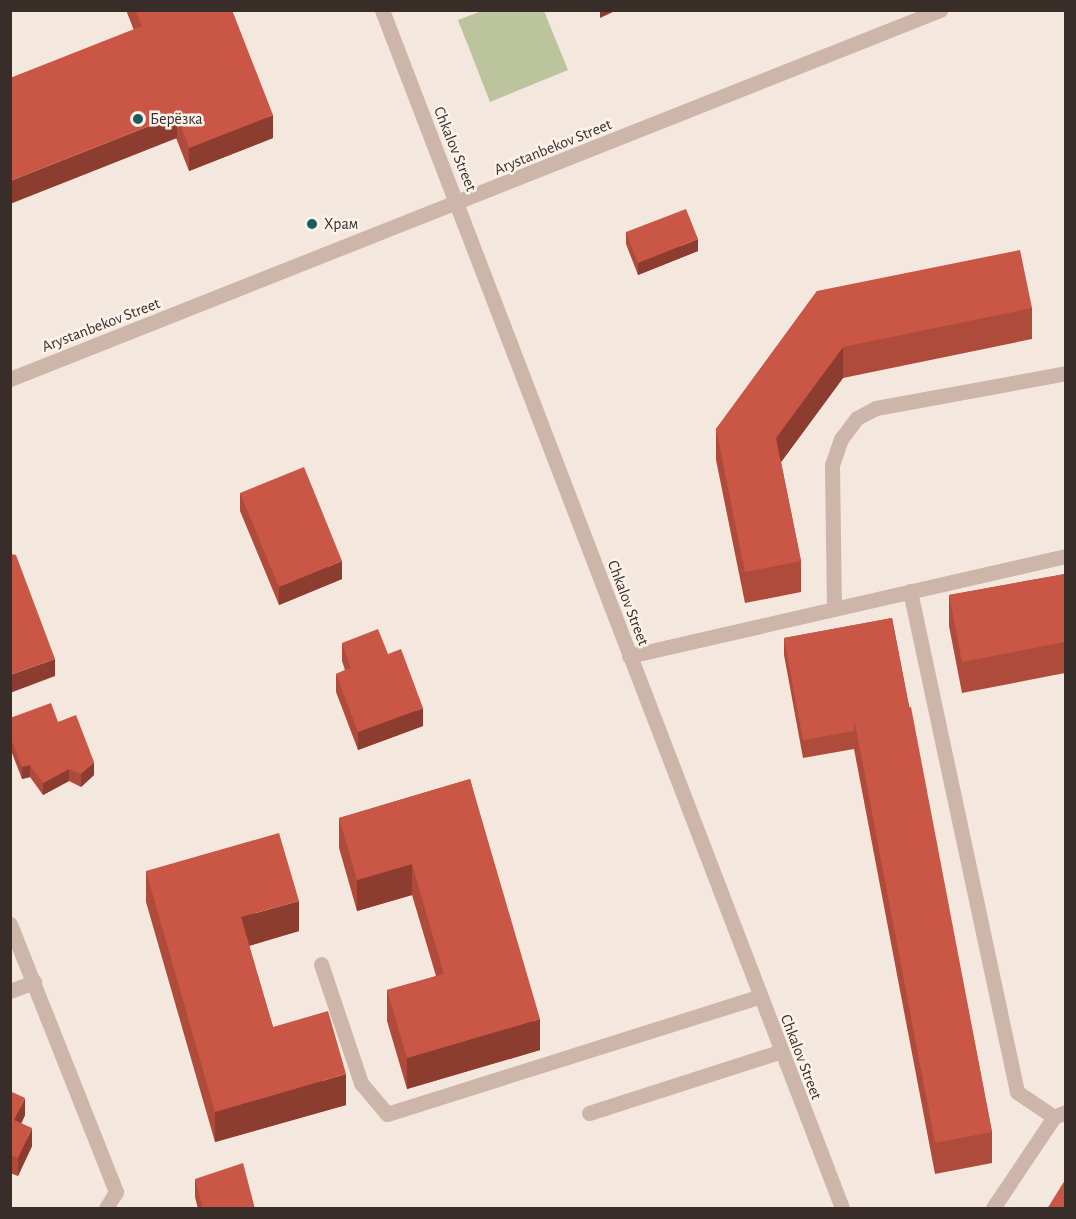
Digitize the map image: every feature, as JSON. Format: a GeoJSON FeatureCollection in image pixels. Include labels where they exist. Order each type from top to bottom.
{"type":"FeatureCollection","features":[{"type":"Feature","properties":{"kind":"street","name":"Chkalov Street"},"geometry":{"type":"LineString","coordinates":[[382,10],[458,204],[779,1052],[842,1209]]}},
{"type":"Feature","properties":{"kind":"street","name":"Arystanbekov Street"},"geometry":{"type":"LineString","coordinates":[[10,379],[458,204],[940,10]]}},
{"type":"Feature","properties":{"kind":"street"},"geometry":{"type":"LineString","coordinates":[[834,609],[832,465],[841,439],[857,418],[876,408],[1065,373]]}},
{"type":"Feature","properties":{"kind":"street"},"geometry":{"type":"LineString","coordinates":[[629,656],[1065,556]]}},
{"type":"Feature","properties":{"kind":"street"},"geometry":{"type":"LineString","coordinates":[[910,591],[1017,1092],[1060,1114],[993,1209]]}},
{"type":"Feature","properties":{"kind":"street"},"geometry":{"type":"LineString","coordinates":[[10,924],[116,1192],[106,1209]]}},
{"type":"Feature","properties":{"kind":"street"},"geometry":{"type":"LineString","coordinates":[[321,964],[361,1083],[387,1114],[758,997]]}},
{"type":"Feature","properties":{"kind":"street"},"geometry":{"type":"LineString","coordinates":[[10,991],[34,982]]}},
{"type":"Feature","properties":{"kind":"street"},"geometry":{"type":"LineString","coordinates":[[589,1113],[779,1052]]}},
{"type":"Feature","properties":{"kind":"green space"},"geometry":{"type":"Polygon","coordinates":[[[482,11],[544,11],[568,70],[490,102],[458,20],[482,11]]]}},
{"type":"Feature","properties":{"kind":"building","name":"Берёзка"},"geometry":{"type":"Polygon","coordinates":[[[135,10],[232,10],[273,115],[189,148],[177,115],[10,181],[10,78],[142,26],[135,10]]]}},
{"type":"Feature","properties":{"kind":"building"},"geometry":{"type":"Polygon","coordinates":[[[686,209],[698,239],[638,263],[626,232],[686,209]]]}},
{"type":"Feature","properties":{"kind":"building"},"geometry":{"type":"Polygon","coordinates":[[[1020,250],[1032,308],[843,347],[776,438],[801,561],[745,572],[716,429],[817,291],[1020,250]]]}},
{"type":"Feature","properties":{"kind":"building"},"geometry":{"type":"Polygon","coordinates":[[[304,467],[342,561],[279,587],[240,493],[304,467]]]}},
{"type":"Feature","properties":{"kind":"building"},"geometry":{"type":"Polygon","coordinates":[[[10,554],[16,555],[55,659],[10,675],[10,554]]]}},
{"type":"Feature","properties":{"kind":"building"},"geometry":{"type":"Polygon","coordinates":[[[1065,574],[1065,642],[962,662],[949,595],[1065,574]]]}},
{"type":"Feature","properties":{"kind":"building"},"geometry":{"type":"Polygon","coordinates":[[[892,618],[909,708],[854,718],[854,731],[803,740],[784,638],[892,618]]]}},
{"type":"Feature","properties":{"kind":"building"},"geometry":{"type":"Polygon","coordinates":[[[378,629],[388,654],[401,649],[423,708],[358,732],[336,674],[351,668],[342,643],[378,629]]]}},
{"type":"Feature","properties":{"kind":"building"},"geometry":{"type":"Polygon","coordinates":[[[51,703],[58,722],[76,715],[94,762],[81,774],[69,769],[43,783],[30,765],[22,767],[10,736],[10,718],[51,703]]]}},
{"type":"Feature","properties":{"kind":"building"},"geometry":{"type":"Polygon","coordinates":[[[911,707],[992,1132],[935,1143],[854,718],[911,707]]]}},
{"type":"Feature","properties":{"kind":"building"},"geometry":{"type":"Polygon","coordinates":[[[470,779],[540,1019],[407,1058],[387,990],[444,974],[412,864],[357,880],[339,818],[470,779]]]}},
{"type":"Feature","properties":{"kind":"building"},"geometry":{"type":"Polygon","coordinates":[[[279,833],[299,901],[241,917],[273,1027],[328,1011],[346,1074],[215,1112],[146,871],[279,833]]]}},
{"type":"Feature","properties":{"kind":"building"},"geometry":{"type":"Polygon","coordinates":[[[10,1091],[25,1098],[14,1120],[32,1128],[18,1158],[10,1155],[10,1091]]]}},
{"type":"Feature","properties":{"kind":"building"},"geometry":{"type":"Polygon","coordinates":[[[243,1163],[255,1209],[203,1209],[195,1179],[243,1163]]]}},
{"type":"Feature","properties":{"kind":"building"},"geometry":{"type":"Polygon","coordinates":[[[1065,1180],[1065,1209],[1047,1209],[1065,1180]]]}},
{"type":"Feature","properties":{"kind":"place","name":"Берёзка"},"geometry":{"type":"Point","coordinates":[138,119]}},
{"type":"Feature","properties":{"kind":"place","name":"Храм"},"geometry":{"type":"Point","coordinates":[312,224]}}]}
